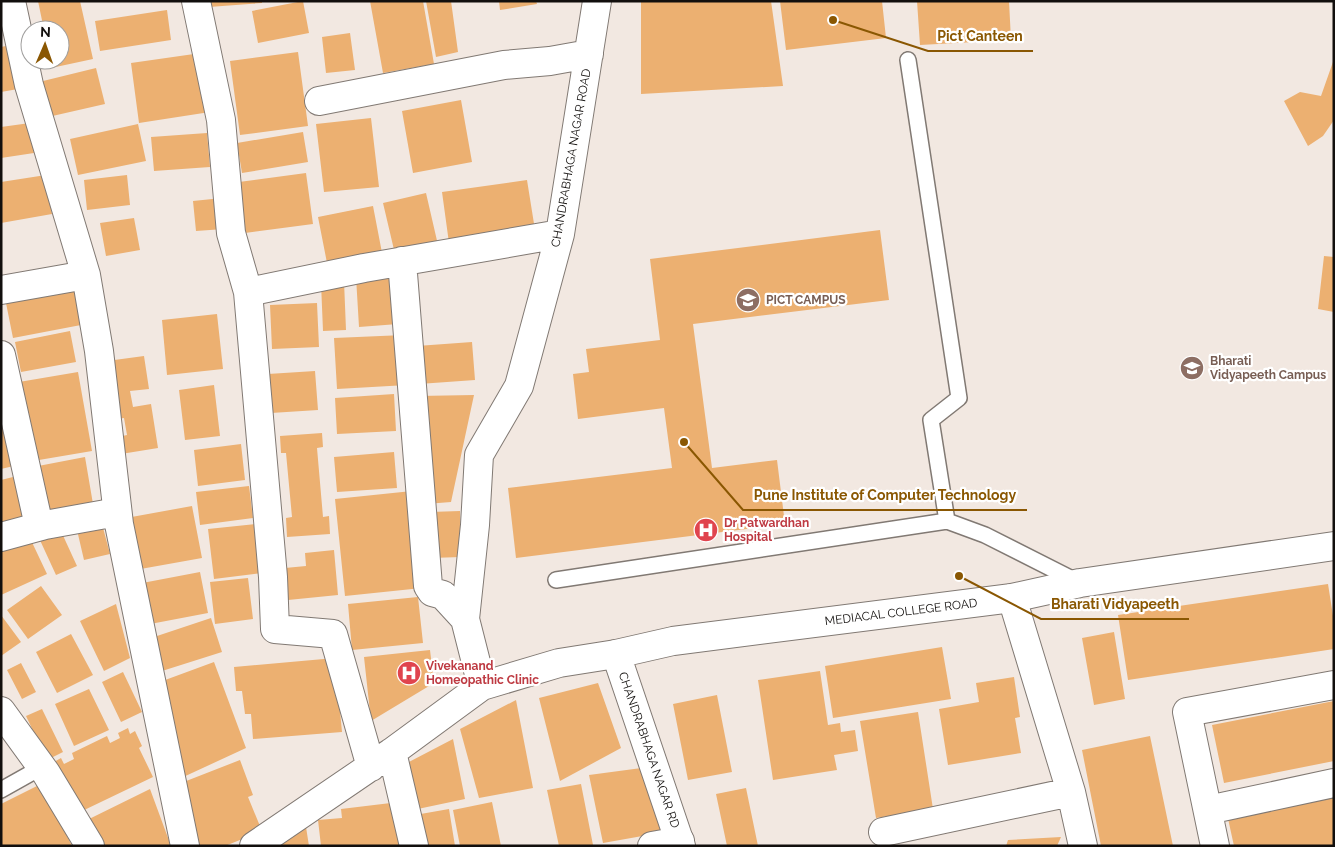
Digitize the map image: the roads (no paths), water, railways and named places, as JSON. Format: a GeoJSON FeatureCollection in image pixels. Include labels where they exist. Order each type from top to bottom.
{"type":"FeatureCollection","features":[{"type":"Feature","properties":{"kind":"street"},"geometry":{"type":"LineString","coordinates":[[11,1],[29,85],[86,275],[99,351],[117,512],[185,846]]}},
{"type":"Feature","properties":{"kind":"street"},"geometry":{"type":"LineString","coordinates":[[196,1],[222,120],[231,233],[248,292],[276,629],[333,634],[414,846]]}},
{"type":"Feature","properties":{"kind":"street","name":"CHANDRABHAGA NAGAR ROAD"},"geometry":{"type":"LineString","coordinates":[[482,686],[465,619],[475,525],[479,455],[519,386],[560,234],[597,1]]}},
{"type":"Feature","properties":{"kind":"street"},"geometry":{"type":"LineString","coordinates":[[319,101],[504,65],[550,61],[589,54]]}},
{"type":"Feature","properties":{"kind":"street"},"geometry":{"type":"LineString","coordinates":[[248,292],[402,261],[560,234]]}},
{"type":"Feature","properties":{"kind":"street"},"geometry":{"type":"LineString","coordinates":[[402,261],[428,586],[432,592],[443,595],[465,619]]}},
{"type":"Feature","properties":{"kind":"street"},"geometry":{"type":"LineString","coordinates":[[1,290],[86,275]]}},
{"type":"Feature","properties":{"kind":"street"},"geometry":{"type":"LineString","coordinates":[[1,355],[39,526]]}},
{"type":"Feature","properties":{"kind":"street"},"geometry":{"type":"LineString","coordinates":[[1,537],[39,526],[117,512]]}},
{"type":"Feature","properties":{"kind":"street","name":"MEDIACAL COLLEGE ROAD"},"geometry":{"type":"LineString","coordinates":[[254,846],[382,759],[482,686],[559,663],[616,654],[673,641],[1012,598],[1080,583],[1334,546]]}},
{"type":"Feature","properties":{"kind":"street"},"geometry":{"type":"LineString","coordinates":[[1012,598],[1071,792],[1083,846]]}},
{"type":"Feature","properties":{"kind":"street","name":"CHANDRABHAGA NAGAR RD"},"geometry":{"type":"LineString","coordinates":[[616,654],[680,843]]}},
{"type":"Feature","properties":{"kind":"street"},"geometry":{"type":"LineString","coordinates":[[1215,846],[1187,712],[1334,686]]}},
{"type":"Feature","properties":{"kind":"street"},"geometry":{"type":"LineString","coordinates":[[1,711],[42,768],[90,846]]}},
{"type":"Feature","properties":{"kind":"street"},"geometry":{"type":"LineString","coordinates":[[1208,810],[1334,784]]}},
{"type":"Feature","properties":{"kind":"street"},"geometry":{"type":"LineString","coordinates":[[883,832],[1071,792]]}},
{"type":"Feature","properties":{"kind":"street"},"geometry":{"type":"LineString","coordinates":[[652,846],[680,843]]}},
{"type":"Feature","properties":{"kind":"lane"},"geometry":{"type":"LineString","coordinates":[[908,60],[959,398],[931,420],[946,521]]}},
{"type":"Feature","properties":{"kind":"lane"},"geometry":{"type":"LineString","coordinates":[[556,580],[946,521],[985,535],[1080,583]]}},
{"type":"Feature","properties":{"kind":"lane"},"geometry":{"type":"LineString","coordinates":[[1,790],[42,768]]}},
{"type":"Feature","properties":{"kind":"place","name":"Pict Canteen"},"geometry":{"type":"Point","coordinates":[833,20]}},
{"type":"Feature","properties":{"kind":"place","name":"PICT CAMPUS"},"geometry":{"type":"Point","coordinates":[748,300]}},
{"type":"Feature","properties":{"kind":"place","name":"Bharati Vidyapeeth Campus"},"geometry":{"type":"Point","coordinates":[1192,368]}},
{"type":"Feature","properties":{"kind":"place","name":"Pune Institute of Computer Technology"},"geometry":{"type":"Point","coordinates":[684,442]}},
{"type":"Feature","properties":{"kind":"place","name":"Dr Patwardhan Hospital"},"geometry":{"type":"Point","coordinates":[706,530]}},
{"type":"Feature","properties":{"kind":"place","name":"Bharati Vidyapeeth"},"geometry":{"type":"Point","coordinates":[959,576]}},
{"type":"Feature","properties":{"kind":"place","name":"Vivekanand Homeopathic Clinic"},"geometry":{"type":"Point","coordinates":[409,673]}}]}
